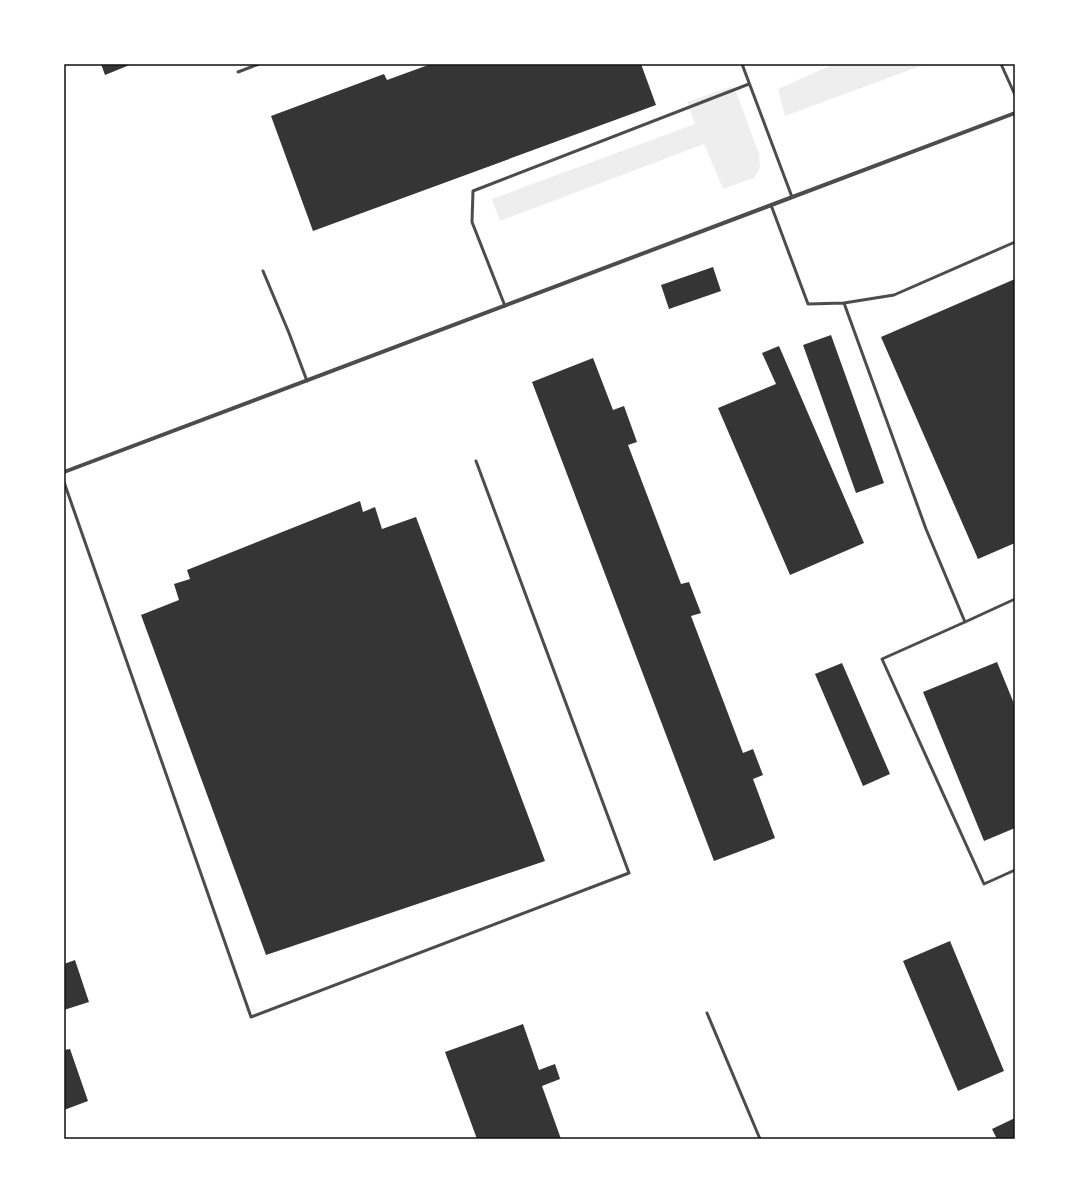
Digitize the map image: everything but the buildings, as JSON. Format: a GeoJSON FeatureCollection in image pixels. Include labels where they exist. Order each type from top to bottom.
{"type":"FeatureCollection","features":[{"type":"Feature","properties":{"kind":"street"},"geometry":{"type":"LineString","coordinates":[[64,472],[1015,113]]}},
{"type":"Feature","properties":{"kind":"lane"},"geometry":{"type":"LineString","coordinates":[[238,72],[259,64]]}},
{"type":"Feature","properties":{"kind":"lane"},"geometry":{"type":"LineString","coordinates":[[742,64],[792,197]]}},
{"type":"Feature","properties":{"kind":"lane"},"geometry":{"type":"LineString","coordinates":[[1001,64],[1015,94]]}},
{"type":"Feature","properties":{"kind":"lane"},"geometry":{"type":"LineString","coordinates":[[505,306],[472,222],[473,191],[749,84]]}},
{"type":"Feature","properties":{"kind":"lane"},"geometry":{"type":"LineString","coordinates":[[771,205],[808,304],[844,303],[894,295],[1015,242]]}},
{"type":"Feature","properties":{"kind":"lane"},"geometry":{"type":"LineString","coordinates":[[263,271],[306,381]]}},
{"type":"Feature","properties":{"kind":"lane"},"geometry":{"type":"LineString","coordinates":[[844,303],[926,529],[965,622]]}},
{"type":"Feature","properties":{"kind":"lane"},"geometry":{"type":"LineString","coordinates":[[64,482],[251,1017],[630,873],[476,461]]}},
{"type":"Feature","properties":{"kind":"lane"},"geometry":{"type":"LineString","coordinates":[[1015,599],[882,659],[984,884],[1015,870]]}},
{"type":"Feature","properties":{"kind":"lane"},"geometry":{"type":"LineString","coordinates":[[707,1013],[760,1139]]}},
{"type":"Feature","properties":{"kind":"shaded area"},"geometry":{"type":"Polygon","coordinates":[[[834,64],[926,64],[785,116],[778,89],[834,64]]]}},
{"type":"Feature","properties":{"kind":"shaded area"},"geometry":{"type":"Polygon","coordinates":[[[731,87],[737,94],[759,154],[760,168],[754,178],[723,189],[704,144],[500,221],[492,199],[695,124],[687,102],[731,87]]]}}]}
